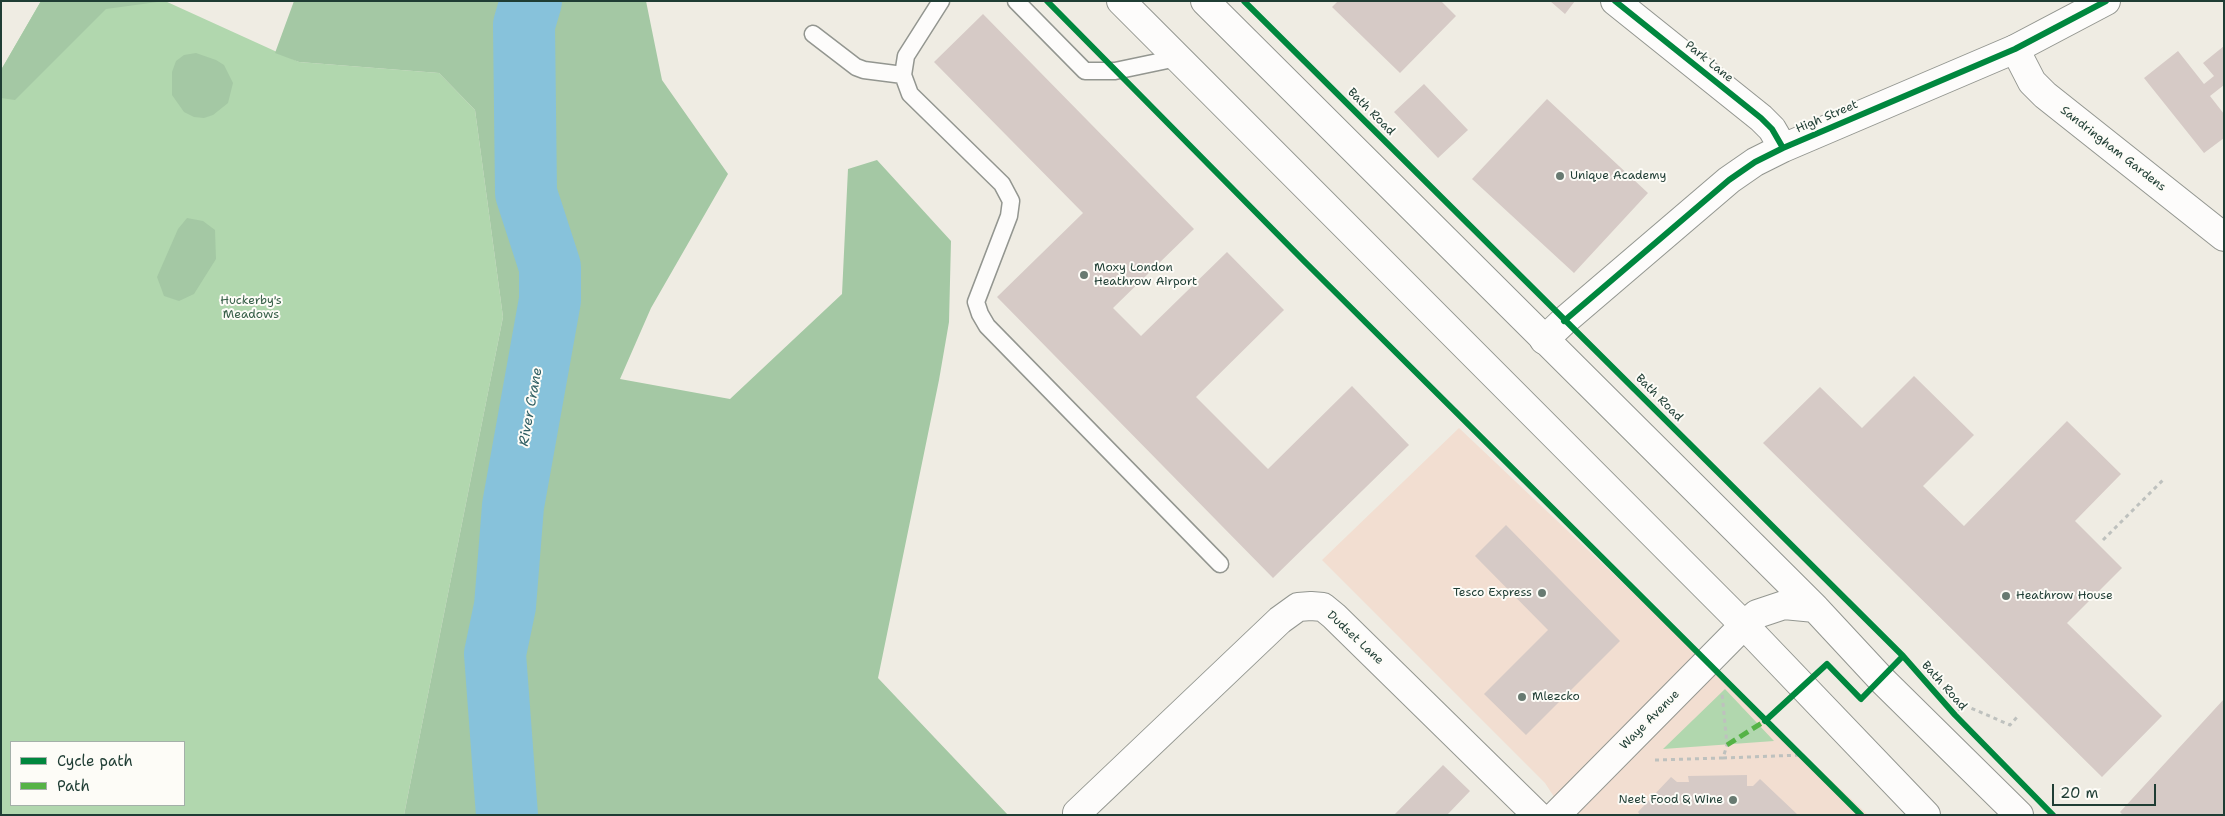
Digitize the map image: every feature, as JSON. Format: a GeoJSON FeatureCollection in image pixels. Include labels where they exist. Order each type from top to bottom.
{"type":"FeatureCollection","features":[{"type":"Feature","properties":{"kind":"main road"},"geometry":{"type":"LineString","coordinates":[[1121,1],[1744,625],[1926,815]]}},
{"type":"Feature","properties":{"kind":"main road"},"geometry":{"type":"LineString","coordinates":[[1205,1],[1815,608],[1881,679],[2019,815]]}},
{"type":"Feature","properties":{"kind":"main road","name":"High Street"},"geometry":{"type":"LineString","coordinates":[[1544,340],[1564,320],[1729,180],[1755,162],[1783,148],[2015,50],[2106,1]]}},
{"type":"Feature","properties":{"kind":"main road","name":"Park Lane"},"geometry":{"type":"LineString","coordinates":[[1625,4],[1761,118],[1772,129],[1783,148]]}},
{"type":"Feature","properties":{"kind":"main road","name":"Sandringham Gardens"},"geometry":{"type":"LineString","coordinates":[[2015,50],[2032,82],[2044,95],[2224,237]]}},
{"type":"Feature","properties":{"kind":"main road","name":"Dudset Lane"},"geometry":{"type":"LineString","coordinates":[[1076,814],[1280,620],[1298,607],[1311,606],[1323,608],[1334,616],[1556,813]]}},
{"type":"Feature","properties":{"kind":"main road","name":"Waye Avenue"},"geometry":{"type":"LineString","coordinates":[[1556,813],[1609,762],[1714,669],[1744,625],[1757,614],[1784,606],[1815,608]]}},
{"type":"Feature","properties":{"kind":"lane"},"geometry":{"type":"LineString","coordinates":[[941,1],[906,56],[903,75],[910,94],[1002,184],[1011,201],[1009,216],[976,302],[986,326],[1220,564]]}},
{"type":"Feature","properties":{"kind":"lane"},"geometry":{"type":"LineString","coordinates":[[1016,1],[1085,70],[1115,71],[1177,58]]}},
{"type":"Feature","properties":{"kind":"lane"},"geometry":{"type":"LineString","coordinates":[[813,34],[856,67],[864,70],[903,75]]}},
{"type":"Feature","properties":{"kind":"path"},"geometry":{"type":"LineString","coordinates":[[2103,540],[2164,479]]}},
{"type":"Feature","properties":{"kind":"path"},"geometry":{"type":"LineString","coordinates":[[1714,669],[1726,682],[1721,686],[1727,745],[1723,758]]}},
{"type":"Feature","properties":{"kind":"path"},"geometry":{"type":"LineString","coordinates":[[1954,715],[1964,705],[2010,725],[2018,716]]}},
{"type":"Feature","properties":{"kind":"path"},"geometry":{"type":"LineString","coordinates":[[1794,748],[1807,762]]}},
{"type":"Feature","properties":{"kind":"path"},"geometry":{"type":"LineString","coordinates":[[1609,762],[1801,755]]}},
{"type":"Feature","properties":{"kind":"shaded area"},"geometry":{"type":"Polygon","coordinates":[[[1459,428],[1868,815],[1568,815],[1545,783],[1322,560],[1459,428]]]}},
{"type":"Feature","properties":{"kind":"green space","name":"Huckerby's Meadows"},"geometry":{"type":"Polygon","coordinates":[[[41,1],[165,1],[299,62],[439,73],[475,110],[503,317],[404,815],[1,815],[1,70],[41,1]]]}},
{"type":"Feature","properties":{"kind":"green space"},"geometry":{"type":"Polygon","coordinates":[[[41,1],[165,1],[106,9],[15,100],[1,98],[1,70],[41,1]]]}},
{"type":"Feature","properties":{"kind":"green space"},"geometry":{"type":"Polygon","coordinates":[[[294,1],[646,1],[662,80],[728,174],[651,308],[620,379],[730,399],[842,294],[848,169],[877,160],[951,241],[949,322],[939,380],[878,678],[1008,815],[404,815],[503,317],[475,110],[439,73],[299,62],[275,53],[294,1]]]}},
{"type":"Feature","properties":{"kind":"green space"},"geometry":{"type":"Polygon","coordinates":[[[196,53],[224,65],[233,83],[228,103],[213,115],[204,118],[194,117],[184,112],[172,95],[172,72],[176,61],[184,55],[196,53]]]}},
{"type":"Feature","properties":{"kind":"green space"},"geometry":{"type":"Polygon","coordinates":[[[187,218],[203,221],[215,230],[216,259],[194,294],[179,301],[164,296],[157,277],[178,229],[187,218]]]}},
{"type":"Feature","properties":{"kind":"green space"},"geometry":{"type":"Polygon","coordinates":[[[1725,689],[1774,741],[1663,749],[1725,689]]]}},
{"type":"Feature","properties":{"kind":"building"},"geometry":{"type":"Polygon","coordinates":[[[1338,1],[1441,1],[1456,16],[1400,73],[1332,7],[1338,1]]]}},
{"type":"Feature","properties":{"kind":"building"},"geometry":{"type":"Polygon","coordinates":[[[1550,1],[1575,1],[1565,14],[1550,1]]]}},
{"type":"Feature","properties":{"kind":"building","name":"Moxy London Heathrow Airport"},"geometry":{"type":"Polygon","coordinates":[[[983,14],[1194,229],[1113,308],[1141,336],[1227,252],[1284,310],[1196,397],[1268,469],[1352,386],[1409,445],[1273,578],[997,297],[1083,213],[934,62],[983,14]]]}},
{"type":"Feature","properties":{"kind":"building"},"geometry":{"type":"Polygon","coordinates":[[[2224,46],[2224,85],[2210,96],[2224,114],[2224,138],[2204,153],[2144,78],[2178,51],[2204,84],[2214,76],[2203,63],[2224,46]]]}},
{"type":"Feature","properties":{"kind":"building"},"geometry":{"type":"Polygon","coordinates":[[[1424,84],[1468,130],[1438,158],[1394,112],[1424,84]]]}},
{"type":"Feature","properties":{"kind":"building"},"geometry":{"type":"Polygon","coordinates":[[[1547,99],[1648,193],[1574,273],[1472,179],[1547,99]]]}},
{"type":"Feature","properties":{"kind":"building","name":"Heathrow House"},"geometry":{"type":"Polygon","coordinates":[[[1914,376],[1974,435],[1923,486],[1964,526],[2067,421],[2121,474],[2075,521],[2122,568],[2067,623],[2162,716],[2102,777],[1763,443],[1820,387],[1862,428],[1914,376]]]}},
{"type":"Feature","properties":{"kind":"building"},"geometry":{"type":"Polygon","coordinates":[[[1506,525],[1620,641],[1526,735],[1484,694],[1548,630],[1475,556],[1506,525]]]}},
{"type":"Feature","properties":{"kind":"building"},"geometry":{"type":"Polygon","coordinates":[[[2224,699],[2224,815],[2123,815],[2120,812],[2224,699]]]}},
{"type":"Feature","properties":{"kind":"building"},"geometry":{"type":"Polygon","coordinates":[[[1443,765],[1470,791],[1447,815],[1394,815],[1443,765]]]}},
{"type":"Feature","properties":{"kind":"building"},"geometry":{"type":"Polygon","coordinates":[[[1747,775],[1747,786],[1753,786],[1760,779],[1798,815],[1640,815],[1638,812],[1671,777],[1677,782],[1689,782],[1688,776],[1747,775]]]}},
{"type":"Feature","properties":{"kind":"waterway","name":"River Crane"},"geometry":{"type":"LineString","coordinates":[[507,815],[495,654],[505,606],[513,506],[550,300],[550,267],[526,193],[524,25],[531,1]]}},
{"type":"Feature","properties":{"kind":"marked path"},"geometry":{"type":"LineString","coordinates":[[1727,745],[1765,721]]}},
{"type":"Feature","properties":{"kind":"cycle path"},"geometry":{"type":"LineString","coordinates":[[1047,1],[1304,261],[1861,815]]}},
{"type":"Feature","properties":{"kind":"cycle path","name":"Bath Road"},"geometry":{"type":"LineString","coordinates":[[1244,1],[1903,656],[1955,715],[2053,815]]}},
{"type":"Feature","properties":{"kind":"cycle path"},"geometry":{"type":"LineString","coordinates":[[1615,1],[1761,118],[1772,129],[1783,148]]}},
{"type":"Feature","properties":{"kind":"cycle path"},"geometry":{"type":"LineString","coordinates":[[1564,321],[1729,180],[1755,162],[1783,148],[2015,49],[2106,1]]}},
{"type":"Feature","properties":{"kind":"cycle path"},"geometry":{"type":"LineString","coordinates":[[1765,721],[1827,664],[1861,699],[1903,656]]}},
{"type":"Feature","properties":{"kind":"place","name":"Unique Academy"},"geometry":{"type":"Point","coordinates":[1560,176]}},
{"type":"Feature","properties":{"kind":"place","name":"Moxy London Heathrow Airport"},"geometry":{"type":"Point","coordinates":[1084,275]}},
{"type":"Feature","properties":{"kind":"place","name":"Tesco Express"},"geometry":{"type":"Point","coordinates":[1542,593]}},
{"type":"Feature","properties":{"kind":"place","name":"Heathrow House"},"geometry":{"type":"Point","coordinates":[2006,596]}},
{"type":"Feature","properties":{"kind":"place","name":"Mlezcko"},"geometry":{"type":"Point","coordinates":[1522,697]}},
{"type":"Feature","properties":{"kind":"place","name":"Neet Food & Wine"},"geometry":{"type":"Point","coordinates":[1733,800]}}]}
